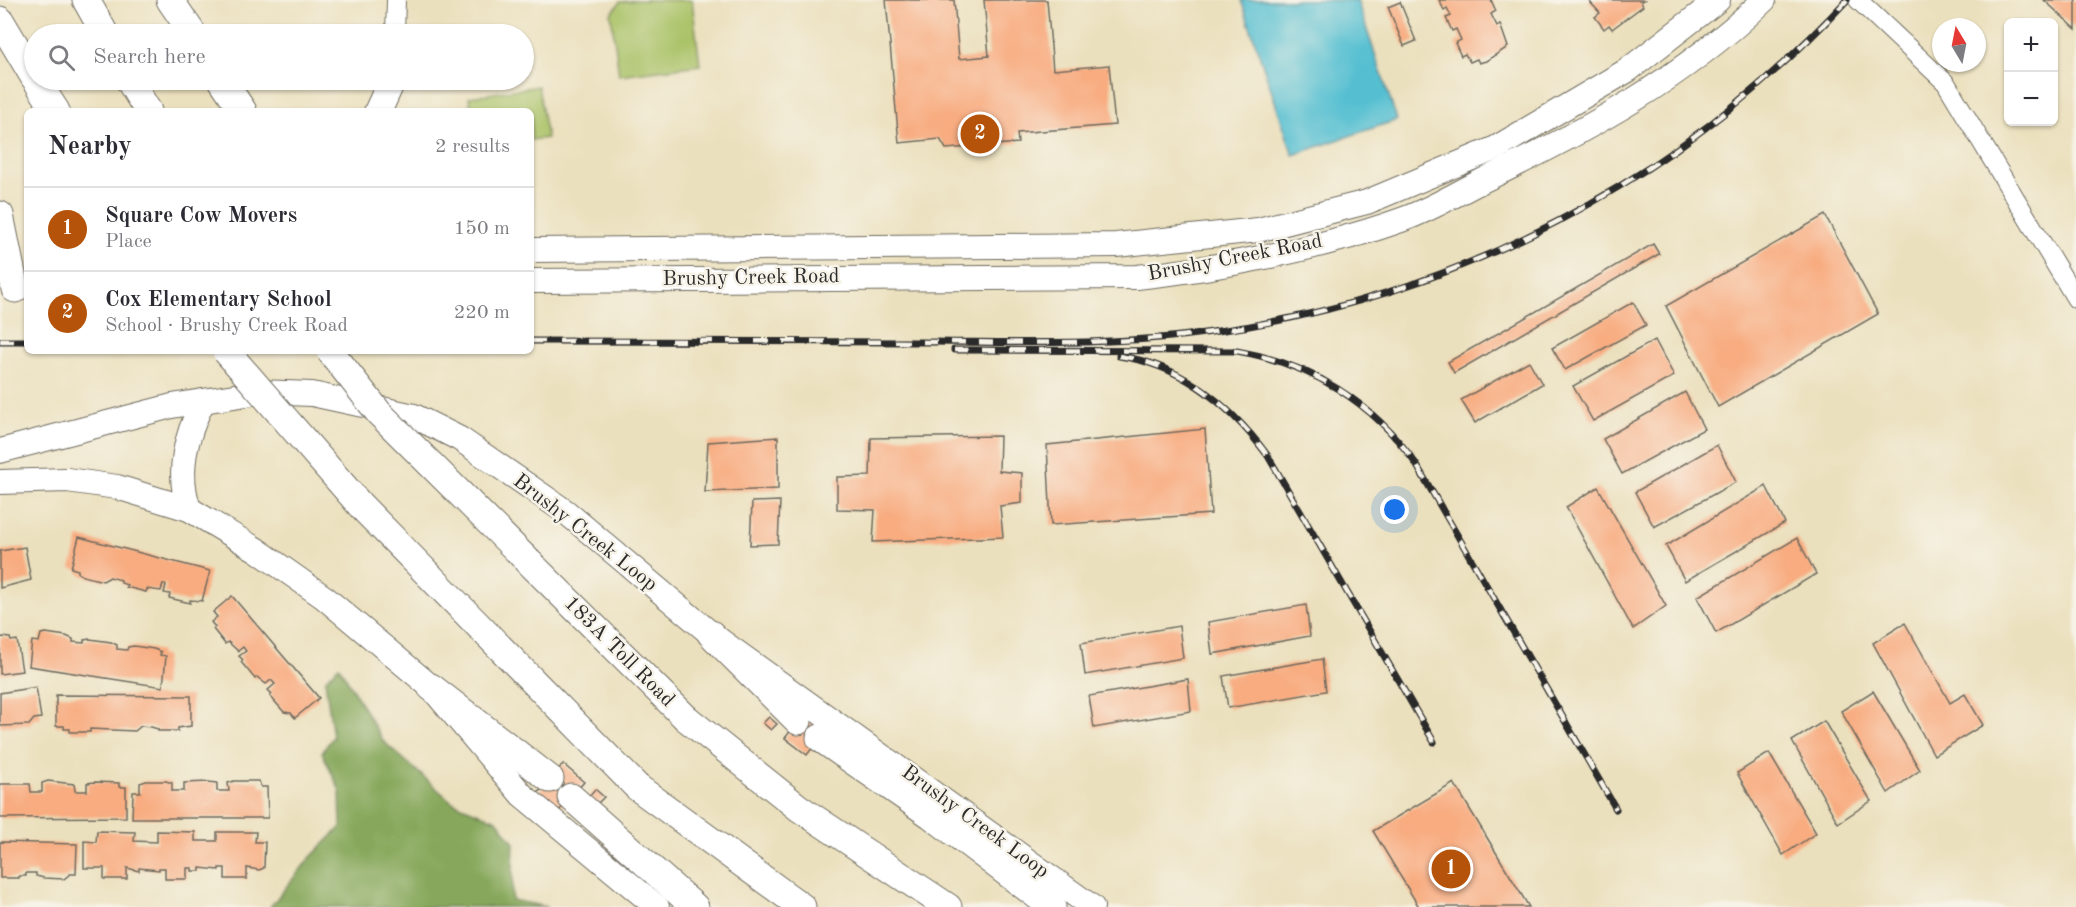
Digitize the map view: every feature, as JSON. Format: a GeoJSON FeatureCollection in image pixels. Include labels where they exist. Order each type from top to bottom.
{"type":"FeatureCollection","features":[{"type":"Feature","properties":{"kind":"highway"},"geometry":{"type":"LineString","coordinates":[[86,0],[99,24]]}},
{"type":"Feature","properties":{"kind":"highway"},"geometry":{"type":"LineString","coordinates":[[170,0],[186,24]]}},
{"type":"Feature","properties":{"kind":"highway"},"geometry":{"type":"LineString","coordinates":[[0,20],[24,60]]}},
{"type":"Feature","properties":{"kind":"highway"},"geometry":{"type":"LineString","coordinates":[[43,90],[54,108]]}},
{"type":"Feature","properties":{"kind":"highway"},"geometry":{"type":"LineString","coordinates":[[135,90],[146,108]]}},
{"type":"Feature","properties":{"kind":"highway"},"geometry":{"type":"LineString","coordinates":[[229,90],[241,108]]}},
{"type":"Feature","properties":{"kind":"highway"},"geometry":{"type":"LineString","coordinates":[[379,108],[388,90]]}},
{"type":"Feature","properties":{"kind":"highway"},"geometry":{"type":"LineString","coordinates":[[0,215],[13,261],[14,288]]}},
{"type":"Feature","properties":{"kind":"highway"},"geometry":{"type":"LineString","coordinates":[[229,354],[361,506],[637,787],[802,907]]}},
{"type":"Feature","properties":{"kind":"highway","name":"183A Toll Road"},"geometry":{"type":"LineString","coordinates":[[332,354],[379,413],[686,718],[799,808],[948,907]]}},
{"type":"Feature","properties":{"kind":"highway"},"geometry":{"type":"LineString","coordinates":[[711,634],[798,721]]}},
{"type":"Feature","properties":{"kind":"highway"},"geometry":{"type":"LineString","coordinates":[[431,687],[550,779]]}},
{"type":"Feature","properties":{"kind":"highway"},"geometry":{"type":"LineString","coordinates":[[820,738],[931,815],[1052,907]]}},
{"type":"Feature","properties":{"kind":"highway"},"geometry":{"type":"LineString","coordinates":[[571,797],[695,907]]}},
{"type":"Feature","properties":{"kind":"main road","name":"Brushy Creek Road"},"geometry":{"type":"LineString","coordinates":[[534,250],[1116,245],[1258,230],[1367,202],[1496,148],[1629,70],[1718,0]]}},
{"type":"Feature","properties":{"kind":"main road","name":"Brushy Creek Road"},"geometry":{"type":"LineString","coordinates":[[534,281],[1137,276],[1181,272],[1313,245],[1405,219],[1576,134],[1638,100],[1693,60],[1764,0]]}},
{"type":"Feature","properties":{"kind":"main road"},"geometry":{"type":"LineString","coordinates":[[677,279],[726,261],[1137,260],[1155,257],[1164,251],[1168,240]]}},
{"type":"Feature","properties":{"kind":"main road","name":"Brushy Creek Loop"},"geometry":{"type":"LineString","coordinates":[[0,451],[172,406],[259,392],[312,394],[414,416],[460,439],[566,512],[711,634],[1092,907]]}},
{"type":"Feature","properties":{"kind":"main road"},"geometry":{"type":"LineString","coordinates":[[189,508],[182,489],[184,450],[190,427],[203,401]]}},
{"type":"Feature","properties":{"kind":"main road"},"geometry":{"type":"LineString","coordinates":[[0,482],[67,480],[117,487],[189,508],[257,550],[325,598],[431,687],[522,795],[657,907]]}},
{"type":"Feature","properties":{"kind":"street"},"geometry":{"type":"LineString","coordinates":[[395,24],[396,0]]}},
{"type":"Feature","properties":{"kind":"street"},"geometry":{"type":"LineString","coordinates":[[1858,0],[1946,83],[2076,299]]}},
{"type":"Feature","properties":{"kind":"street"},"geometry":{"type":"LineString","coordinates":[[394,90],[395,108]]}},
{"type":"Feature","properties":{"kind":"green space"},"geometry":{"type":"Polygon","coordinates":[[[692,0],[700,65],[619,75],[611,14],[620,2],[692,0]]]}},
{"type":"Feature","properties":{"kind":"green space"},"geometry":{"type":"Polygon","coordinates":[[[538,86],[547,138],[534,140],[534,108],[471,108],[469,97],[513,90],[534,90],[534,87],[538,86]]]}},
{"type":"Feature","properties":{"kind":"green space"},"geometry":{"type":"Polygon","coordinates":[[[339,666],[383,741],[452,802],[497,820],[514,843],[512,900],[547,907],[270,907],[310,858],[341,827],[340,791],[322,752],[333,737],[325,680],[339,666]]]}},
{"type":"Feature","properties":{"kind":"water"},"geometry":{"type":"Polygon","coordinates":[[[1241,0],[1357,0],[1397,120],[1293,155],[1241,0]]]}},
{"type":"Feature","properties":{"kind":"building"},"geometry":{"type":"Polygon","coordinates":[[[886,0],[954,0],[959,59],[989,56],[984,0],[1047,0],[1053,70],[1109,65],[1115,125],[1017,133],[1018,143],[946,149],[940,139],[899,143],[886,0]]]}},
{"type":"Feature","properties":{"kind":"building"},"geometry":{"type":"Polygon","coordinates":[[[1439,0],[1491,0],[1496,11],[1491,14],[1497,26],[1500,24],[1508,47],[1479,63],[1477,59],[1470,62],[1465,54],[1461,56],[1455,43],[1461,40],[1456,29],[1452,31],[1446,18],[1451,16],[1447,8],[1444,10],[1439,0]]]}},
{"type":"Feature","properties":{"kind":"building"},"geometry":{"type":"Polygon","coordinates":[[[1588,0],[1644,0],[1641,2],[1643,6],[1612,29],[1609,25],[1604,29],[1595,17],[1600,13],[1588,0]]]}},
{"type":"Feature","properties":{"kind":"building"},"geometry":{"type":"Polygon","coordinates":[[[2044,0],[2076,0],[2076,29],[2044,0]]]}},
{"type":"Feature","properties":{"kind":"building"},"geometry":{"type":"Polygon","coordinates":[[[1400,2],[1416,41],[1404,46],[1388,7],[1400,2]]]}},
{"type":"Feature","properties":{"kind":"building"},"geometry":{"type":"Polygon","coordinates":[[[1825,215],[1878,314],[1718,407],[1666,306],[1825,215]]]}},
{"type":"Feature","properties":{"kind":"building"},"geometry":{"type":"Polygon","coordinates":[[[1653,244],[1659,254],[1454,373],[1448,362],[1653,244]]]}},
{"type":"Feature","properties":{"kind":"building"},"geometry":{"type":"Polygon","coordinates":[[[1633,302],[1646,325],[1565,370],[1552,348],[1633,302]]]}},
{"type":"Feature","properties":{"kind":"building"},"geometry":{"type":"Polygon","coordinates":[[[1655,340],[1674,376],[1593,421],[1573,386],[1655,340]]]}},
{"type":"Feature","properties":{"kind":"building"},"geometry":{"type":"Polygon","coordinates":[[[1529,361],[1542,384],[1475,423],[1461,400],[1529,361]]]}},
{"type":"Feature","properties":{"kind":"building"},"geometry":{"type":"Polygon","coordinates":[[[1685,392],[1704,429],[1622,474],[1603,439],[1685,392]]]}},
{"type":"Feature","properties":{"kind":"building"},"geometry":{"type":"Polygon","coordinates":[[[1205,429],[1211,514],[1051,525],[1047,445],[1205,429]]]}},
{"type":"Feature","properties":{"kind":"building"},"geometry":{"type":"Polygon","coordinates":[[[1000,436],[999,471],[1022,473],[1022,503],[1000,506],[1003,537],[873,542],[875,510],[837,509],[837,477],[870,476],[871,438],[1000,436]]]}},
{"type":"Feature","properties":{"kind":"building"},"geometry":{"type":"Polygon","coordinates":[[[778,437],[778,489],[705,492],[708,442],[778,437]]]}},
{"type":"Feature","properties":{"kind":"building"},"geometry":{"type":"Polygon","coordinates":[[[1717,445],[1736,482],[1654,527],[1635,492],[1717,445]]]}},
{"type":"Feature","properties":{"kind":"building"},"geometry":{"type":"Polygon","coordinates":[[[1766,486],[1785,523],[1685,581],[1666,546],[1766,486]]]}},
{"type":"Feature","properties":{"kind":"building"},"geometry":{"type":"Polygon","coordinates":[[[1598,487],[1666,606],[1633,629],[1566,507],[1598,487]]]}},
{"type":"Feature","properties":{"kind":"building"},"geometry":{"type":"Polygon","coordinates":[[[780,501],[778,544],[750,545],[752,502],[780,501]]]}},
{"type":"Feature","properties":{"kind":"building"},"geometry":{"type":"Polygon","coordinates":[[[79,537],[210,571],[202,601],[190,600],[190,603],[169,598],[170,594],[164,593],[166,585],[163,584],[161,591],[147,589],[146,592],[126,587],[127,585],[121,583],[121,580],[110,577],[103,581],[83,576],[78,573],[78,570],[71,568],[79,537]]]}},
{"type":"Feature","properties":{"kind":"building"},"geometry":{"type":"Polygon","coordinates":[[[1797,538],[1816,574],[1716,633],[1697,597],[1797,538]]]}},
{"type":"Feature","properties":{"kind":"building"},"geometry":{"type":"Polygon","coordinates":[[[25,547],[31,580],[0,588],[0,551],[25,547]]]}},
{"type":"Feature","properties":{"kind":"building"},"geometry":{"type":"Polygon","coordinates":[[[232,596],[319,698],[295,718],[291,713],[284,712],[270,696],[272,694],[268,690],[275,684],[271,680],[266,684],[257,677],[255,679],[241,662],[243,660],[239,656],[246,651],[243,647],[238,651],[228,642],[225,644],[213,629],[215,627],[211,622],[217,617],[213,612],[232,596]]]}},
{"type":"Feature","properties":{"kind":"building"},"geometry":{"type":"Polygon","coordinates":[[[1306,605],[1310,636],[1212,654],[1208,622],[1306,605]]]}},
{"type":"Feature","properties":{"kind":"building"},"geometry":{"type":"Polygon","coordinates":[[[1905,623],[1950,703],[1965,694],[1983,725],[1934,755],[1873,643],[1905,623]]]}},
{"type":"Feature","properties":{"kind":"building"},"geometry":{"type":"Polygon","coordinates":[[[1179,626],[1183,658],[1085,675],[1081,643],[1179,626]]]}},
{"type":"Feature","properties":{"kind":"building"},"geometry":{"type":"Polygon","coordinates":[[[41,634],[66,636],[73,639],[73,642],[84,643],[84,640],[90,639],[111,642],[117,645],[117,649],[127,650],[128,647],[134,646],[161,652],[160,655],[166,656],[163,687],[29,666],[32,641],[39,642],[41,634]]]}},
{"type":"Feature","properties":{"kind":"building"},"geometry":{"type":"Polygon","coordinates":[[[0,638],[10,638],[11,641],[17,640],[22,671],[0,674],[0,638]]]}},
{"type":"Feature","properties":{"kind":"building"},"geometry":{"type":"Polygon","coordinates":[[[1322,659],[1326,691],[1228,708],[1223,676],[1322,659]]]}},
{"type":"Feature","properties":{"kind":"building"},"geometry":{"type":"Polygon","coordinates":[[[1188,679],[1191,711],[1094,728],[1089,696],[1188,679]]]}},
{"type":"Feature","properties":{"kind":"building"},"geometry":{"type":"Polygon","coordinates":[[[36,687],[41,718],[34,719],[29,725],[0,726],[0,693],[36,687]]]}},
{"type":"Feature","properties":{"kind":"building"},"geometry":{"type":"Polygon","coordinates":[[[1873,691],[1920,770],[1888,793],[1841,711],[1873,691]]]}},
{"type":"Feature","properties":{"kind":"building"},"geometry":{"type":"Polygon","coordinates":[[[56,695],[191,696],[191,726],[178,728],[178,731],[158,731],[158,729],[141,726],[135,731],[90,729],[90,732],[70,732],[70,729],[64,729],[64,726],[56,726],[56,695]]]}},
{"type":"Feature","properties":{"kind":"building"},"geometry":{"type":"Polygon","coordinates":[[[809,707],[831,723],[807,755],[785,738],[809,707]]]}},
{"type":"Feature","properties":{"kind":"building"},"geometry":{"type":"Polygon","coordinates":[[[769,717],[777,724],[771,730],[763,723],[769,717]]]}},
{"type":"Feature","properties":{"kind":"building"},"geometry":{"type":"Polygon","coordinates":[[[1824,721],[1871,801],[1838,823],[1792,741],[1824,721]]]}},
{"type":"Feature","properties":{"kind":"building"},"geometry":{"type":"Polygon","coordinates":[[[1769,753],[1816,833],[1783,855],[1737,773],[1769,753]]]}},
{"type":"Feature","properties":{"kind":"building"},"geometry":{"type":"Polygon","coordinates":[[[563,764],[584,782],[558,812],[537,794],[563,764]]]}},
{"type":"Feature","properties":{"kind":"building"},"geometry":{"type":"Polygon","coordinates":[[[48,781],[74,784],[75,791],[87,791],[87,783],[119,783],[119,787],[126,787],[126,817],[0,818],[0,784],[30,784],[31,792],[42,792],[42,783],[48,781]]]}},
{"type":"Feature","properties":{"kind":"building"},"geometry":{"type":"Polygon","coordinates":[[[146,781],[172,783],[172,791],[184,791],[184,783],[208,782],[217,783],[217,791],[229,791],[228,783],[234,781],[259,781],[261,787],[267,787],[268,818],[132,818],[133,792],[140,792],[140,783],[146,781]]]}},
{"type":"Feature","properties":{"kind":"building"},"geometry":{"type":"Polygon","coordinates":[[[1454,783],[1529,907],[1419,907],[1373,831],[1454,783]]]}},
{"type":"Feature","properties":{"kind":"building"},"geometry":{"type":"Polygon","coordinates":[[[595,789],[604,797],[597,804],[589,796],[595,789]]]}},
{"type":"Feature","properties":{"kind":"building"},"geometry":{"type":"Polygon","coordinates":[[[97,831],[135,832],[134,841],[157,842],[157,831],[195,832],[195,841],[217,841],[217,832],[256,832],[255,842],[265,842],[264,868],[259,870],[247,868],[247,879],[225,879],[225,868],[219,868],[219,870],[200,868],[200,871],[192,871],[192,868],[187,868],[187,879],[165,879],[165,868],[159,868],[159,870],[139,868],[139,871],[127,868],[127,879],[104,879],[104,868],[84,868],[84,841],[96,842],[97,831]]]}},
{"type":"Feature","properties":{"kind":"building"},"geometry":{"type":"Polygon","coordinates":[[[0,842],[77,844],[76,874],[70,874],[64,879],[44,878],[36,876],[36,873],[26,873],[26,876],[19,876],[19,878],[0,878],[0,842]]]}},
{"type":"Feature","properties":{"kind":"railway"},"geometry":{"type":"LineString","coordinates":[[534,341],[1030,343],[1103,341],[1212,332],[1302,315],[1391,291],[1476,260],[1558,221],[1637,176],[1711,123],[1781,65],[1847,0]]}},
{"type":"Feature","properties":{"kind":"railway"},"geometry":{"type":"LineString","coordinates":[[0,341],[24,341]]}},
{"type":"Feature","properties":{"kind":"railway"},"geometry":{"type":"LineString","coordinates":[[954,350],[1237,351],[1290,365],[1315,376],[1360,404],[1399,442],[1416,464],[1616,809]]}},
{"type":"Feature","properties":{"kind":"railway"},"geometry":{"type":"LineString","coordinates":[[1119,356],[1164,368],[1185,378],[1221,405],[1254,438],[1268,456],[1434,742]]}},
{"type":"Feature","properties":{"kind":"place","name":"Cox Elementary School"},"geometry":{"type":"Point","coordinates":[980,134]}},
{"type":"Feature","properties":{"kind":"place","name":"Square Cow Movers"},"geometry":{"type":"Point","coordinates":[1451,869]}}]}
